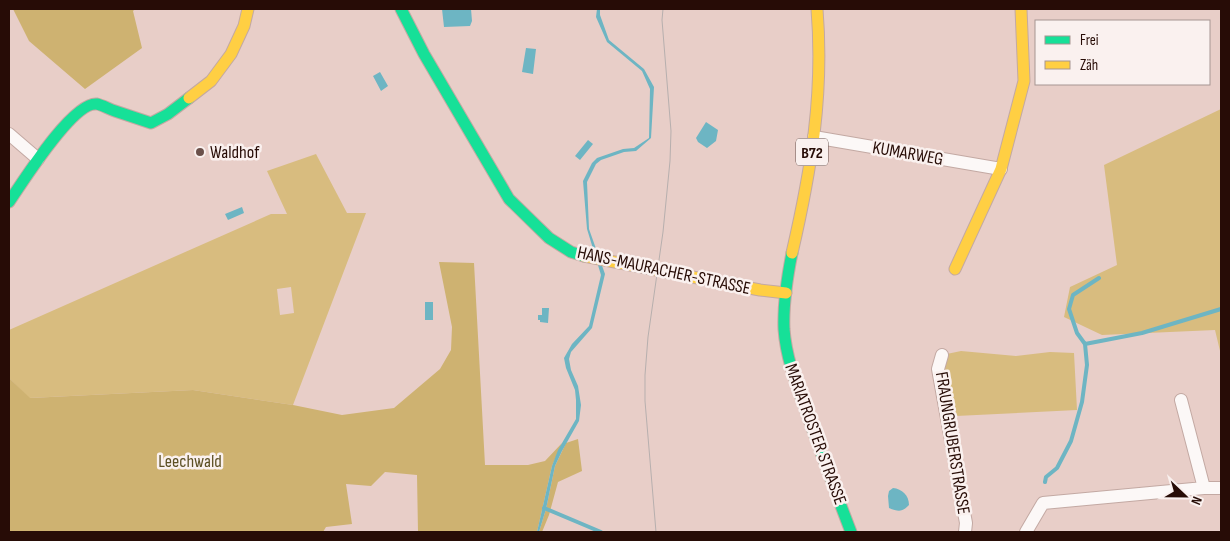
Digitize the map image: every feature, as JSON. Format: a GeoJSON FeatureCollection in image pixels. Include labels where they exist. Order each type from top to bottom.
{"type":"FeatureCollection","features":[{"type":"Feature","properties":{"kind":"street"},"geometry":{"type":"LineString","coordinates":[[9,202],[38,159],[65,125],[86,106],[96,104],[151,123],[168,114],[211,81],[231,54],[244,26],[248,9]]}},
{"type":"Feature","properties":{"kind":"street","name":"HANS-MAURACHER-STRASSE"},"geometry":{"type":"LineString","coordinates":[[402,9],[429,62],[490,170],[509,199],[549,238],[571,252],[589,258],[760,290],[786,293]]}},
{"type":"Feature","properties":{"kind":"street","name":"MARIATROSTER STRASSE"},"geometry":{"type":"LineString","coordinates":[[816,9],[820,35],[819,85],[810,166],[786,293],[785,337],[795,382],[851,532]]}},
{"type":"Feature","properties":{"kind":"street"},"geometry":{"type":"LineString","coordinates":[[955,269],[1001,169],[1024,81],[1021,9]]}},
{"type":"Feature","properties":{"kind":"street"},"geometry":{"type":"LineString","coordinates":[[9,134],[38,159]]}},
{"type":"Feature","properties":{"kind":"street","name":"KUMARWEG"},"geometry":{"type":"LineString","coordinates":[[814,137],[1001,169]]}},
{"type":"Feature","properties":{"kind":"street","name":"FRAUNGRUBERSTRASSE"},"geometry":{"type":"LineString","coordinates":[[942,355],[938,369],[966,523],[965,532]]}},
{"type":"Feature","properties":{"kind":"street"},"geometry":{"type":"LineString","coordinates":[[1182,400],[1204,488]]}},
{"type":"Feature","properties":{"kind":"street"},"geometry":{"type":"LineString","coordinates":[[1026,532],[1043,503],[1221,488]]}},
{"type":"Feature","properties":{"kind":"shaded area"},"geometry":{"type":"Polygon","coordinates":[[[1221,109],[1221,355],[1215,330],[1102,335],[1064,317],[1070,287],[1117,265],[1104,165],[1221,109]]]}},
{"type":"Feature","properties":{"kind":"shaded area"},"geometry":{"type":"Polygon","coordinates":[[[316,154],[347,213],[366,213],[293,405],[193,390],[29,398],[9,378],[9,330],[271,214],[287,214],[267,171],[316,154]],[[291,287],[277,289],[280,315],[294,313],[291,287]]]}},
{"type":"Feature","properties":{"kind":"shaded area"},"geometry":{"type":"Polygon","coordinates":[[[961,351],[1016,356],[1050,352],[1074,353],[1077,410],[956,416],[942,355],[961,351]]]}},
{"type":"Feature","properties":{"kind":"green space"},"geometry":{"type":"Polygon","coordinates":[[[13,9],[135,9],[133,11],[142,48],[85,89],[29,41],[13,9]]]}},
{"type":"Feature","properties":{"kind":"green space","name":"Leechwald"},"geometry":{"type":"Polygon","coordinates":[[[439,262],[474,263],[485,465],[528,465],[545,461],[562,443],[552,466],[537,532],[418,532],[417,475],[385,472],[371,486],[346,484],[352,524],[326,527],[323,532],[9,532],[9,378],[30,398],[193,390],[293,405],[342,415],[394,408],[440,369],[451,350],[452,327],[439,262]]]}},
{"type":"Feature","properties":{"kind":"green space"},"geometry":{"type":"Polygon","coordinates":[[[578,439],[582,471],[558,482],[549,515],[542,532],[539,532],[555,466],[566,443],[578,439]]]}},
{"type":"Feature","properties":{"kind":"water"},"geometry":{"type":"Polygon","coordinates":[[[442,9],[471,9],[472,21],[470,26],[444,27],[442,9]]]}},
{"type":"Feature","properties":{"kind":"water"},"geometry":{"type":"Polygon","coordinates":[[[597,9],[600,9],[600,15],[609,40],[644,69],[654,87],[651,138],[636,151],[624,152],[601,160],[596,164],[587,182],[589,229],[605,274],[592,328],[571,352],[569,359],[571,370],[578,386],[581,405],[579,421],[555,466],[546,509],[539,532],[537,532],[552,466],[558,450],[576,419],[575,390],[564,358],[572,344],[589,326],[601,275],[587,229],[583,181],[592,163],[597,158],[623,149],[634,148],[649,138],[650,89],[642,71],[607,42],[596,17],[597,9]]]}},
{"type":"Feature","properties":{"kind":"water"},"geometry":{"type":"Polygon","coordinates":[[[526,48],[536,49],[533,74],[522,72],[526,48]]]}},
{"type":"Feature","properties":{"kind":"water"},"geometry":{"type":"Polygon","coordinates":[[[380,72],[388,86],[381,91],[373,76],[380,72]]]}},
{"type":"Feature","properties":{"kind":"water"},"geometry":{"type":"Polygon","coordinates":[[[706,122],[718,130],[716,141],[707,148],[698,142],[696,138],[706,122]]]}},
{"type":"Feature","properties":{"kind":"water"},"geometry":{"type":"Polygon","coordinates":[[[588,140],[593,144],[580,160],[575,156],[588,140]]]}},
{"type":"Feature","properties":{"kind":"water"},"geometry":{"type":"Polygon","coordinates":[[[242,207],[244,213],[228,220],[225,214],[242,207]]]}},
{"type":"Feature","properties":{"kind":"water"},"geometry":{"type":"Polygon","coordinates":[[[425,302],[433,302],[433,320],[425,320],[425,302]]]}},
{"type":"Feature","properties":{"kind":"water"},"geometry":{"type":"Polygon","coordinates":[[[542,308],[549,308],[548,323],[538,320],[538,315],[542,315],[542,308]]]}},
{"type":"Feature","properties":{"kind":"water"},"geometry":{"type":"Polygon","coordinates":[[[893,488],[902,491],[908,498],[909,505],[902,510],[898,511],[889,508],[889,491],[893,488]]]}},
{"type":"Feature","properties":{"kind":"waterway"},"geometry":{"type":"LineString","coordinates":[[1085,344],[1077,333],[1069,309],[1073,295],[1099,278]]}},
{"type":"Feature","properties":{"kind":"waterway"},"geometry":{"type":"LineString","coordinates":[[1045,482],[1046,477],[1057,468],[1071,441],[1082,402],[1087,365],[1085,344],[1142,333],[1221,309]]}},
{"type":"Feature","properties":{"kind":"waterway"},"geometry":{"type":"LineString","coordinates":[[544,508],[601,532]]}},
{"type":"Feature","properties":{"kind":"tram line"},"geometry":{"type":"LineString","coordinates":[[656,532],[645,401],[645,375],[670,161],[671,131],[662,20],[663,9]]}},
{"type":"Feature","properties":{"kind":"traffic: fast"},"geometry":{"type":"LineString","coordinates":[[401,9],[424,54],[509,199],[549,238],[571,252],[584,256]]}},
{"type":"Feature","properties":{"kind":"traffic: fast"},"geometry":{"type":"LineString","coordinates":[[9,202],[36,162],[62,129],[75,115],[87,107],[97,104],[151,123],[168,114],[189,98]]}},
{"type":"Feature","properties":{"kind":"traffic: fast"},"geometry":{"type":"LineString","coordinates":[[792,253],[784,310],[787,351],[799,393],[851,532]]}},
{"type":"Feature","properties":{"kind":"traffic: slow"},"geometry":{"type":"LineString","coordinates":[[189,98],[211,81],[231,54],[244,26],[248,9]]}},
{"type":"Feature","properties":{"kind":"traffic: slow"},"geometry":{"type":"LineString","coordinates":[[792,253],[805,192],[814,132],[819,71],[817,9]]}},
{"type":"Feature","properties":{"kind":"traffic: slow"},"geometry":{"type":"LineString","coordinates":[[955,269],[1001,169],[1024,81],[1021,9]]}},
{"type":"Feature","properties":{"kind":"traffic: slow"},"geometry":{"type":"LineString","coordinates":[[584,256],[760,290],[786,293]]}},
{"type":"Feature","properties":{"kind":"place","name":"Waldhof"},"geometry":{"type":"Point","coordinates":[200,152]}}]}
